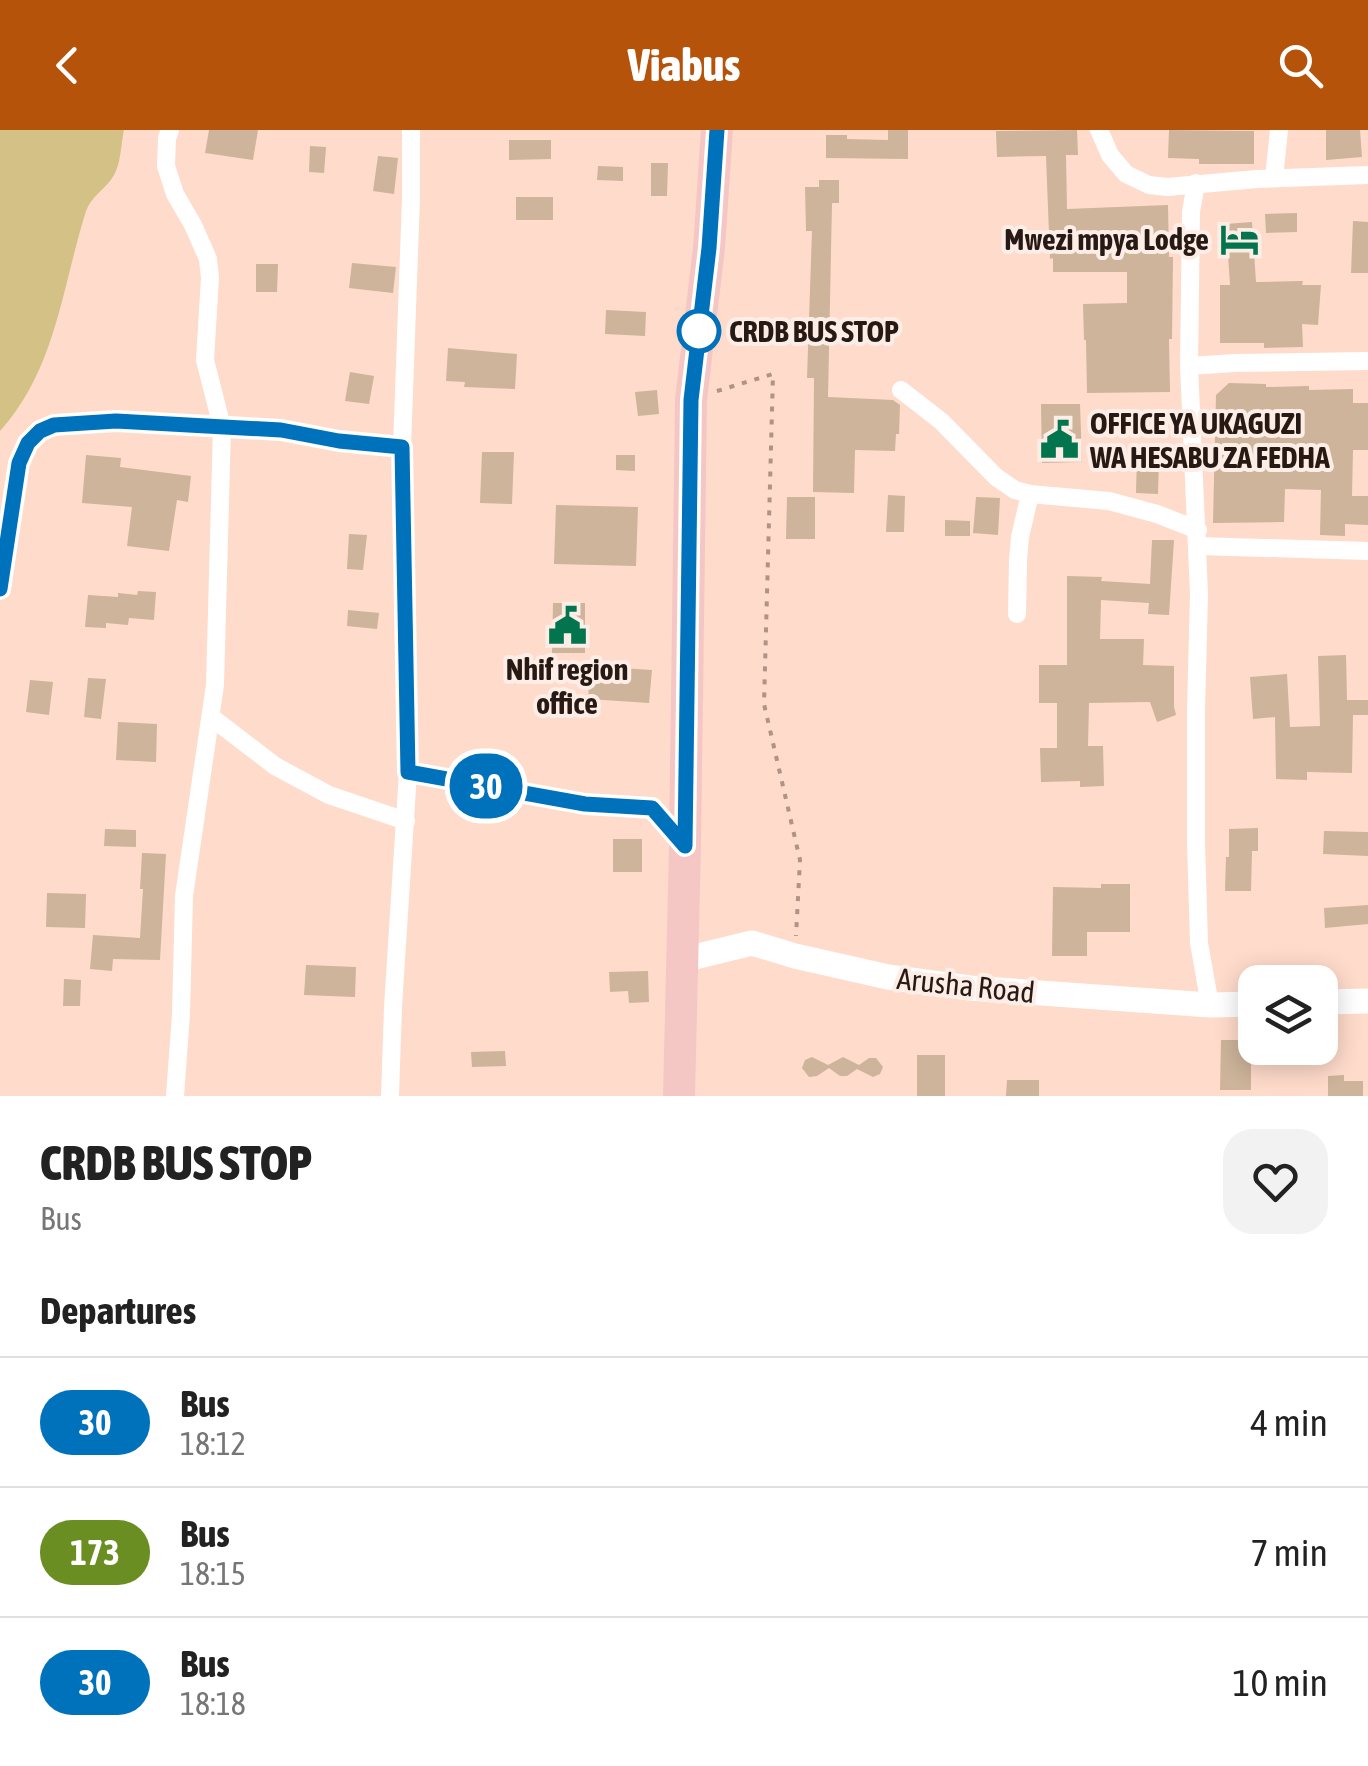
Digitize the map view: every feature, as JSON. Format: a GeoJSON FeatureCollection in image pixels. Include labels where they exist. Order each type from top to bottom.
{"type":"FeatureCollection","features":[{"type":"Feature","properties":{"kind":"highway"},"geometry":{"type":"LineString","coordinates":[[679,1096],[691,400],[709,248],[717,130]]}},
{"type":"Feature","properties":{"kind":"main road","name":"Arusha Road"},"geometry":{"type":"LineString","coordinates":[[682,960],[752,943],[888,977],[970,988],[1238,1004]]}},
{"type":"Feature","properties":{"kind":"main road"},"geometry":{"type":"LineString","coordinates":[[1338,1002],[1368,1001]]}},
{"type":"Feature","properties":{"kind":"street"},"geometry":{"type":"LineString","coordinates":[[170,130],[166,166],[175,194],[208,260],[205,360],[222,427],[215,685],[184,896],[175,1096]]}},
{"type":"Feature","properties":{"kind":"street"},"geometry":{"type":"LineString","coordinates":[[390,1096],[408,772],[402,447],[411,130]]}},
{"type":"Feature","properties":{"kind":"street"},"geometry":{"type":"LineString","coordinates":[[1099,130],[1110,155],[1126,174],[1149,185],[1368,175]]}},
{"type":"Feature","properties":{"kind":"street"},"geometry":{"type":"LineString","coordinates":[[1274,178],[1279,130]]}},
{"type":"Feature","properties":{"kind":"street"},"geometry":{"type":"LineString","coordinates":[[1196,183],[1191,212],[1189,366],[1199,594],[1197,893],[1199,943],[1210,1005]]}},
{"type":"Feature","properties":{"kind":"street"},"geometry":{"type":"LineString","coordinates":[[1189,366],[1368,360]]}},
{"type":"Feature","properties":{"kind":"street"},"geometry":{"type":"LineString","coordinates":[[902,390],[942,421],[996,477],[1015,490],[1109,501],[1157,514],[1198,538],[1368,552]]}},
{"type":"Feature","properties":{"kind":"street"},"geometry":{"type":"LineString","coordinates":[[0,589],[19,463],[28,443],[40,431],[54,425],[87,422],[281,430],[402,447]]}},
{"type":"Feature","properties":{"kind":"street"},"geometry":{"type":"LineString","coordinates":[[1018,614],[1020,538],[1030,494]]}},
{"type":"Feature","properties":{"kind":"street"},"geometry":{"type":"LineString","coordinates":[[211,718],[275,766],[329,795],[406,821]]}},
{"type":"Feature","properties":{"kind":"street"},"geometry":{"type":"LineString","coordinates":[[408,772],[585,804],[652,808],[685,846]]}},
{"type":"Feature","properties":{"kind":"path"},"geometry":{"type":"LineString","coordinates":[[691,400],[774,374],[764,704],[800,860],[796,956]]}},
{"type":"Feature","properties":{"kind":"shaded area"},"geometry":{"type":"Polygon","coordinates":[[[0,130],[124,130],[116,170],[86,211],[55,326],[34,381],[0,431],[0,130]]]}},
{"type":"Feature","properties":{"kind":"building"},"geometry":{"type":"Polygon","coordinates":[[[209,130],[258,130],[253,160],[205,153],[209,130]]]}},
{"type":"Feature","properties":{"kind":"building"},"geometry":{"type":"Polygon","coordinates":[[[888,130],[908,130],[908,159],[826,158],[826,135],[888,140],[888,130]]]}},
{"type":"Feature","properties":{"kind":"building"},"geometry":{"type":"Polygon","coordinates":[[[1077,130],[1078,155],[1066,155],[1067,209],[1168,205],[1169,257],[1173,257],[1170,392],[1087,393],[1083,304],[1127,303],[1127,272],[1053,272],[1046,156],[997,157],[996,131],[1077,130]]]}},
{"type":"Feature","properties":{"kind":"building"},"geometry":{"type":"Polygon","coordinates":[[[1169,130],[1254,131],[1254,164],[1199,164],[1199,159],[1168,158],[1169,130]]]}},
{"type":"Feature","properties":{"kind":"building"},"geometry":{"type":"Polygon","coordinates":[[[1326,130],[1360,130],[1362,157],[1326,160],[1326,130]]]}},
{"type":"Feature","properties":{"kind":"building"},"geometry":{"type":"Polygon","coordinates":[[[509,140],[551,140],[551,159],[509,160],[509,140]]]}},
{"type":"Feature","properties":{"kind":"building"},"geometry":{"type":"Polygon","coordinates":[[[310,146],[326,147],[324,173],[309,172],[310,146]]]}},
{"type":"Feature","properties":{"kind":"building"},"geometry":{"type":"Polygon","coordinates":[[[378,156],[398,158],[394,194],[373,191],[378,156]]]}},
{"type":"Feature","properties":{"kind":"building"},"geometry":{"type":"Polygon","coordinates":[[[651,163],[668,163],[667,196],[651,196],[651,163]]]}},
{"type":"Feature","properties":{"kind":"building"},"geometry":{"type":"Polygon","coordinates":[[[598,166],[623,167],[623,181],[597,180],[598,166]]]}},
{"type":"Feature","properties":{"kind":"building"},"geometry":{"type":"Polygon","coordinates":[[[819,180],[839,180],[839,203],[832,203],[828,397],[893,400],[900,405],[895,451],[855,450],[854,493],[813,492],[814,378],[807,378],[812,231],[806,231],[805,187],[819,187],[819,180]]]}},
{"type":"Feature","properties":{"kind":"building"},"geometry":{"type":"Polygon","coordinates":[[[516,197],[553,197],[553,220],[516,220],[516,197]]]}},
{"type":"Feature","properties":{"kind":"building"},"geometry":{"type":"Polygon","coordinates":[[[1297,213],[1297,232],[1266,233],[1265,214],[1297,213]]]}},
{"type":"Feature","properties":{"kind":"building"},"geometry":{"type":"Polygon","coordinates":[[[1353,221],[1368,222],[1368,273],[1351,273],[1353,221]]]}},
{"type":"Feature","properties":{"kind":"building"},"geometry":{"type":"Polygon","coordinates":[[[1252,222],[1256,282],[1303,281],[1302,285],[1321,285],[1318,325],[1302,324],[1303,347],[1220,343],[1220,285],[1230,285],[1226,224],[1252,222]]]}},
{"type":"Feature","properties":{"kind":"building"},"geometry":{"type":"Polygon","coordinates":[[[352,263],[396,267],[393,293],[349,288],[352,263]]]}},
{"type":"Feature","properties":{"kind":"building"},"geometry":{"type":"Polygon","coordinates":[[[256,264],[278,264],[277,292],[256,292],[256,264]]]}},
{"type":"Feature","properties":{"kind":"building"},"geometry":{"type":"Polygon","coordinates":[[[606,310],[646,312],[645,336],[605,334],[606,310]]]}},
{"type":"Feature","properties":{"kind":"building"},"geometry":{"type":"Polygon","coordinates":[[[448,348],[517,354],[515,389],[464,387],[465,382],[446,381],[448,348]]]}},
{"type":"Feature","properties":{"kind":"building"},"geometry":{"type":"Polygon","coordinates":[[[350,372],[374,376],[369,404],[345,401],[350,372]]]}},
{"type":"Feature","properties":{"kind":"building"},"geometry":{"type":"Polygon","coordinates":[[[1229,383],[1309,386],[1309,390],[1353,389],[1353,403],[1368,403],[1368,450],[1353,450],[1352,496],[1368,496],[1368,525],[1345,524],[1345,536],[1320,535],[1321,490],[1285,489],[1284,522],[1213,523],[1216,395],[1229,383]]]}},
{"type":"Feature","properties":{"kind":"building"},"geometry":{"type":"Polygon","coordinates":[[[657,390],[659,414],[638,416],[635,392],[657,390]]]}},
{"type":"Feature","properties":{"kind":"building"},"geometry":{"type":"Polygon","coordinates":[[[1041,404],[1080,404],[1082,462],[1042,463],[1041,404]]]}},
{"type":"Feature","properties":{"kind":"building"},"geometry":{"type":"Polygon","coordinates":[[[482,452],[514,452],[512,504],[480,503],[482,452]]]}},
{"type":"Feature","properties":{"kind":"building"},"geometry":{"type":"Polygon","coordinates":[[[86,455],[121,458],[120,467],[191,476],[188,502],[177,500],[169,551],[127,546],[132,507],[82,503],[86,455]]]}},
{"type":"Feature","properties":{"kind":"building"},"geometry":{"type":"Polygon","coordinates":[[[616,455],[635,455],[635,471],[616,470],[616,455]]]}},
{"type":"Feature","properties":{"kind":"building"},"geometry":{"type":"Polygon","coordinates":[[[1137,456],[1159,457],[1158,494],[1136,493],[1137,456]]]}},
{"type":"Feature","properties":{"kind":"building"},"geometry":{"type":"Polygon","coordinates":[[[888,495],[905,496],[904,532],[886,532],[888,495]]]}},
{"type":"Feature","properties":{"kind":"building"},"geometry":{"type":"Polygon","coordinates":[[[787,497],[815,497],[815,539],[786,539],[787,497]]]}},
{"type":"Feature","properties":{"kind":"building"},"geometry":{"type":"Polygon","coordinates":[[[976,497],[1000,498],[998,535],[973,533],[976,497]]]}},
{"type":"Feature","properties":{"kind":"building"},"geometry":{"type":"Polygon","coordinates":[[[556,505],[638,507],[636,566],[554,564],[556,505]]]}},
{"type":"Feature","properties":{"kind":"building"},"geometry":{"type":"Polygon","coordinates":[[[945,520],[970,521],[970,536],[945,536],[945,520]]]}},
{"type":"Feature","properties":{"kind":"building"},"geometry":{"type":"Polygon","coordinates":[[[349,534],[367,535],[363,570],[347,569],[349,534]]]}},
{"type":"Feature","properties":{"kind":"building"},"geometry":{"type":"Polygon","coordinates":[[[1152,540],[1174,540],[1169,615],[1148,614],[1149,603],[1101,600],[1100,639],[1144,639],[1143,665],[1174,666],[1176,715],[1157,722],[1150,702],[1089,703],[1088,746],[1103,746],[1104,786],[1080,787],[1080,781],[1041,782],[1040,748],[1057,748],[1057,703],[1039,703],[1039,665],[1067,665],[1067,576],[1150,584],[1152,540]]]}},
{"type":"Feature","properties":{"kind":"building"},"geometry":{"type":"Polygon","coordinates":[[[138,591],[156,592],[154,620],[129,618],[128,625],[106,623],[106,628],[85,627],[88,595],[118,597],[118,593],[137,595],[138,591]]]}},
{"type":"Feature","properties":{"kind":"building"},"geometry":{"type":"Polygon","coordinates":[[[553,603],[585,603],[585,653],[552,653],[553,603]]]}},
{"type":"Feature","properties":{"kind":"building"},"geometry":{"type":"Polygon","coordinates":[[[348,610],[379,613],[377,629],[347,626],[348,610]]]}},
{"type":"Feature","properties":{"kind":"building"},"geometry":{"type":"Polygon","coordinates":[[[1346,655],[1347,700],[1368,700],[1368,715],[1353,715],[1352,773],[1307,772],[1307,780],[1276,779],[1275,717],[1253,719],[1250,677],[1287,674],[1290,727],[1320,726],[1318,656],[1346,655]]]}},
{"type":"Feature","properties":{"kind":"building"},"geometry":{"type":"Polygon","coordinates":[[[590,666],[652,670],[649,703],[588,699],[590,666]]]}},
{"type":"Feature","properties":{"kind":"building"},"geometry":{"type":"Polygon","coordinates":[[[88,678],[106,679],[101,719],[84,717],[88,678]]]}},
{"type":"Feature","properties":{"kind":"building"},"geometry":{"type":"Polygon","coordinates":[[[30,680],[53,682],[49,715],[26,712],[30,680]]]}},
{"type":"Feature","properties":{"kind":"building"},"geometry":{"type":"Polygon","coordinates":[[[118,722],[157,724],[156,762],[116,760],[118,722]]]}},
{"type":"Feature","properties":{"kind":"building"},"geometry":{"type":"Polygon","coordinates":[[[1258,828],[1258,851],[1252,851],[1251,891],[1225,891],[1229,829],[1258,828]]]}},
{"type":"Feature","properties":{"kind":"building"},"geometry":{"type":"Polygon","coordinates":[[[105,829],[136,830],[136,847],[104,846],[105,829]]]}},
{"type":"Feature","properties":{"kind":"building"},"geometry":{"type":"Polygon","coordinates":[[[1324,831],[1368,832],[1368,856],[1323,854],[1324,831]]]}},
{"type":"Feature","properties":{"kind":"building"},"geometry":{"type":"Polygon","coordinates":[[[613,839],[642,839],[642,872],[613,872],[613,839]]]}},
{"type":"Feature","properties":{"kind":"building"},"geometry":{"type":"Polygon","coordinates":[[[142,853],[166,854],[160,960],[113,959],[112,971],[90,969],[93,935],[140,938],[142,853]]]}},
{"type":"Feature","properties":{"kind":"building"},"geometry":{"type":"Polygon","coordinates":[[[1101,884],[1130,884],[1130,932],[1087,932],[1087,956],[1052,956],[1053,887],[1101,888],[1101,884]]]}},
{"type":"Feature","properties":{"kind":"building"},"geometry":{"type":"Polygon","coordinates":[[[47,893],[86,894],[85,928],[46,927],[47,893]]]}},
{"type":"Feature","properties":{"kind":"building"},"geometry":{"type":"Polygon","coordinates":[[[1368,905],[1368,924],[1325,928],[1324,908],[1368,905]]]}},
{"type":"Feature","properties":{"kind":"building"},"geometry":{"type":"Polygon","coordinates":[[[306,965],[356,967],[355,997],[304,995],[306,965]]]}},
{"type":"Feature","properties":{"kind":"building"},"geometry":{"type":"Polygon","coordinates":[[[648,971],[649,1002],[629,1003],[628,991],[610,992],[609,972],[648,971]]]}},
{"type":"Feature","properties":{"kind":"building"},"geometry":{"type":"Polygon","coordinates":[[[64,979],[81,980],[80,1006],[63,1006],[64,979]]]}},
{"type":"Feature","properties":{"kind":"building"},"geometry":{"type":"Polygon","coordinates":[[[1221,1040],[1238,1040],[1238,1065],[1251,1065],[1251,1090],[1220,1090],[1221,1040]]]}},
{"type":"Feature","properties":{"kind":"building"},"geometry":{"type":"Polygon","coordinates":[[[505,1051],[506,1066],[472,1067],[471,1052],[505,1051]]]}},
{"type":"Feature","properties":{"kind":"building"},"geometry":{"type":"Polygon","coordinates":[[[917,1055],[945,1055],[945,1096],[917,1096],[917,1055]]]}},
{"type":"Feature","properties":{"kind":"building"},"geometry":{"type":"Polygon","coordinates":[[[812,1057],[828,1065],[843,1057],[859,1065],[876,1058],[883,1067],[873,1077],[857,1069],[840,1076],[829,1068],[809,1077],[802,1068],[805,1060],[812,1057]]]}},
{"type":"Feature","properties":{"kind":"building"},"geometry":{"type":"Polygon","coordinates":[[[1344,1075],[1344,1081],[1363,1081],[1363,1096],[1328,1096],[1328,1076],[1344,1075]]]}},
{"type":"Feature","properties":{"kind":"building"},"geometry":{"type":"Polygon","coordinates":[[[1007,1080],[1039,1080],[1039,1096],[1006,1096],[1007,1080]]]}},
{"type":"Feature","properties":{"kind":"bus line","name":"30"},"geometry":{"type":"LineString","coordinates":[[0,589],[19,463],[28,443],[40,431],[54,425],[116,421],[281,430],[402,447],[408,772],[585,804],[652,808],[685,846],[691,400],[709,248],[717,130]]}},
{"type":"Feature","properties":{"kind":"place","name":"Mwezi mpya Lodge"},"geometry":{"type":"Point","coordinates":[1239,239]}},
{"type":"Feature","properties":{"kind":"place","name":"CRDB BUS STOP"},"geometry":{"type":"Point","coordinates":[699,331]}},
{"type":"Feature","properties":{"kind":"place","name":"OFFICE YA UKAGUZI WA HESABU ZA FEDHA"},"geometry":{"type":"Point","coordinates":[1060,440]}},
{"type":"Feature","properties":{"kind":"place","name":"Nhif region office"},"geometry":{"type":"Point","coordinates":[567,625]}}]}
